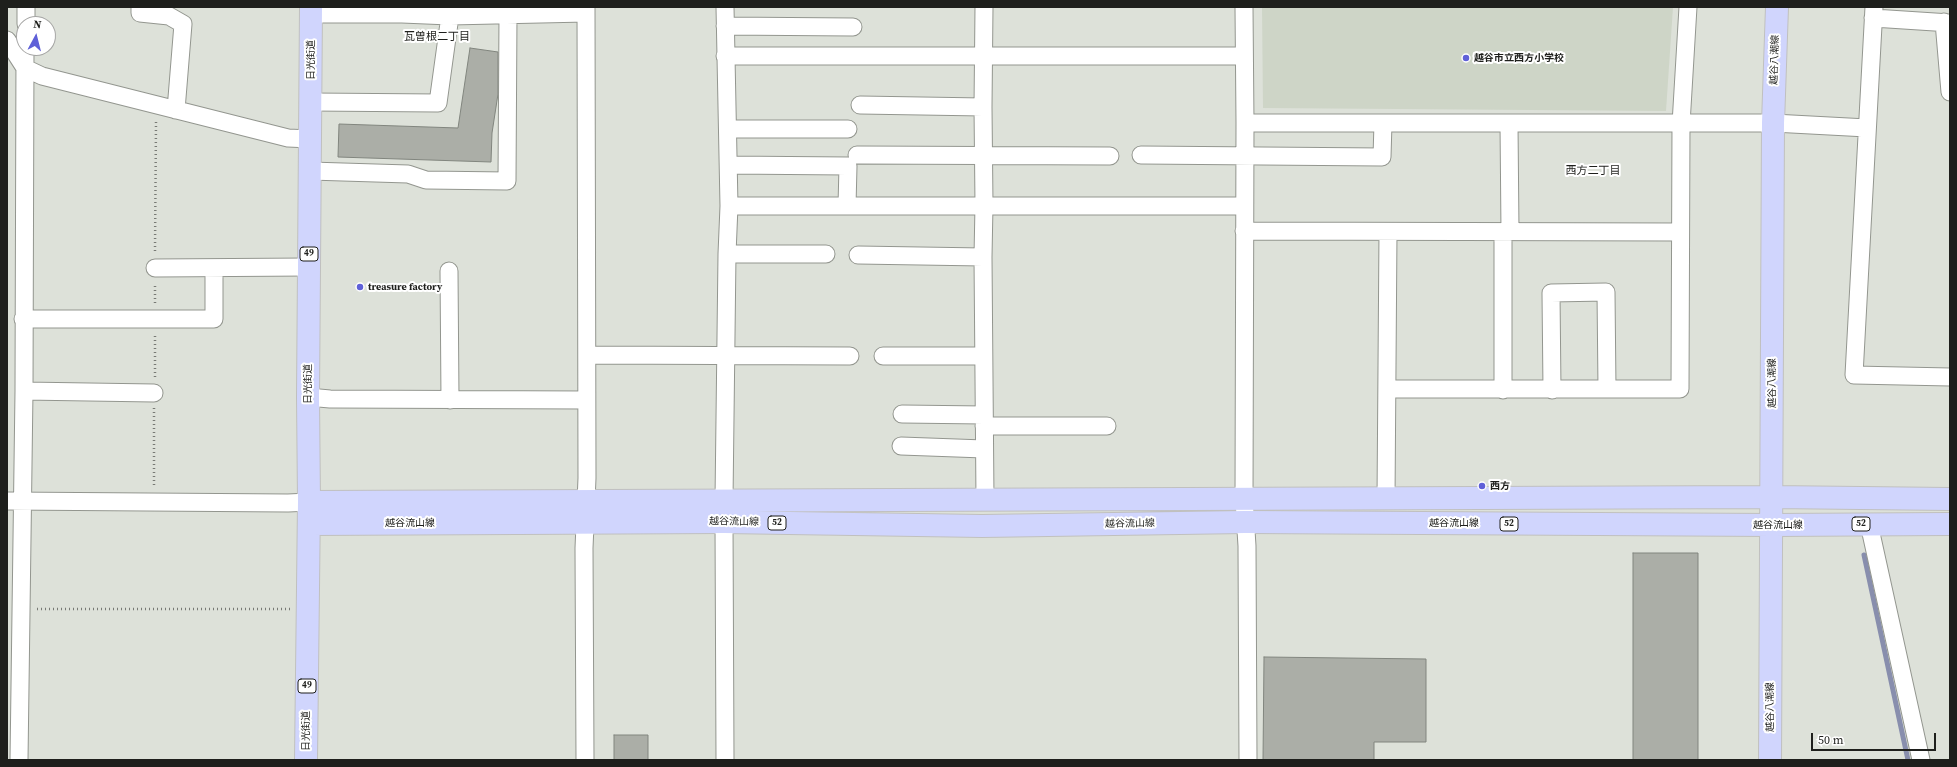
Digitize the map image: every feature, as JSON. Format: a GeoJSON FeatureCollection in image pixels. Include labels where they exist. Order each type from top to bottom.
{"type":"FeatureCollection","features":[{"type":"Feature","properties":{"kind":"main road","name":"越谷八潮線"},"geometry":{"type":"LineString","coordinates":[[1770,760],[1773,123],[1777,7]]}},
{"type":"Feature","properties":{"kind":"main road","name":"日光街道"},"geometry":{"type":"LineString","coordinates":[[306,760],[309,524],[308,397],[311,10]]}},
{"type":"Feature","properties":{"kind":"main road","name":"越谷流山線"},"geometry":{"type":"LineString","coordinates":[[309,502],[1772,497],[1950,499]]}},
{"type":"Feature","properties":{"kind":"main road","name":"越谷流山線"},"geometry":{"type":"LineString","coordinates":[[309,524],[585,522],[724,522],[982,526],[1246,522],[1772,526],[1950,524]]}},
{"type":"Feature","properties":{"kind":"street"},"geometry":{"type":"LineString","coordinates":[[140,7],[140,13],[169,16],[183,24],[176,110]]}},
{"type":"Feature","properties":{"kind":"street"},"geometry":{"type":"LineString","coordinates":[[724,500],[729,206],[725,7]]}},
{"type":"Feature","properties":{"kind":"street"},"geometry":{"type":"LineString","coordinates":[[984,7],[984,500]]}},
{"type":"Feature","properties":{"kind":"street"},"geometry":{"type":"LineString","coordinates":[[1244,7],[1244,499],[1248,546],[1248,760]]}},
{"type":"Feature","properties":{"kind":"street"},"geometry":{"type":"LineString","coordinates":[[1387,389],[1680,389],[1681,124],[1688,7]]}},
{"type":"Feature","properties":{"kind":"street"},"geometry":{"type":"LineString","coordinates":[[311,10],[450,16],[508,15],[586,10],[587,355],[585,760]]}},
{"type":"Feature","properties":{"kind":"street"},"geometry":{"type":"LineString","coordinates":[[1950,92],[1947,22],[1873,13],[1854,375],[1950,377]]}},
{"type":"Feature","properties":{"kind":"street"},"geometry":{"type":"LineString","coordinates":[[310,171],[408,174],[426,180],[507,181],[508,15]]}},
{"type":"Feature","properties":{"kind":"street"},"geometry":{"type":"LineString","coordinates":[[311,102],[438,103],[450,16]]}},
{"type":"Feature","properties":{"kind":"street"},"geometry":{"type":"LineString","coordinates":[[725,26],[853,27]]}},
{"type":"Feature","properties":{"kind":"street"},"geometry":{"type":"LineString","coordinates":[[7,40],[25,68],[42,76],[288,138],[310,139]]}},
{"type":"Feature","properties":{"kind":"street"},"geometry":{"type":"LineString","coordinates":[[19,760],[14,578],[15,501],[24,391],[23,319],[25,56]]}},
{"type":"Feature","properties":{"kind":"street"},"geometry":{"type":"LineString","coordinates":[[725,56],[1244,56]]}},
{"type":"Feature","properties":{"kind":"street"},"geometry":{"type":"LineString","coordinates":[[860,105],[983,106]]}},
{"type":"Feature","properties":{"kind":"street"},"geometry":{"type":"LineString","coordinates":[[1245,123],[1773,123],[1866,128]]}},
{"type":"Feature","properties":{"kind":"street"},"geometry":{"type":"LineString","coordinates":[[1141,155],[1382,157],[1384,123]]}},
{"type":"Feature","properties":{"kind":"street"},"geometry":{"type":"LineString","coordinates":[[1503,390],[1509,124]]}},
{"type":"Feature","properties":{"kind":"street"},"geometry":{"type":"LineString","coordinates":[[728,129],[848,129]]}},
{"type":"Feature","properties":{"kind":"street"},"geometry":{"type":"LineString","coordinates":[[857,155],[1110,156]]}},
{"type":"Feature","properties":{"kind":"street"},"geometry":{"type":"LineString","coordinates":[[729,165],[848,166],[847,206]]}},
{"type":"Feature","properties":{"kind":"street"},"geometry":{"type":"LineString","coordinates":[[729,206],[1244,206]]}},
{"type":"Feature","properties":{"kind":"street"},"geometry":{"type":"LineString","coordinates":[[1244,231],[1506,233],[1680,232]]}},
{"type":"Feature","properties":{"kind":"street"},"geometry":{"type":"LineString","coordinates":[[1386,499],[1388,232]]}},
{"type":"Feature","properties":{"kind":"street"},"geometry":{"type":"LineString","coordinates":[[727,254],[826,254]]}},
{"type":"Feature","properties":{"kind":"street"},"geometry":{"type":"LineString","coordinates":[[858,256],[983,257]]}},
{"type":"Feature","properties":{"kind":"street"},"geometry":{"type":"LineString","coordinates":[[155,268],[309,267]]}},
{"type":"Feature","properties":{"kind":"street"},"geometry":{"type":"LineString","coordinates":[[23,319],[214,319],[214,268]]}},
{"type":"Feature","properties":{"kind":"street"},"geometry":{"type":"LineString","coordinates":[[449,272],[450,400]]}},
{"type":"Feature","properties":{"kind":"street"},"geometry":{"type":"LineString","coordinates":[[1552,390],[1551,293],[1606,292],[1607,389]]}},
{"type":"Feature","properties":{"kind":"street"},"geometry":{"type":"LineString","coordinates":[[587,355],[850,356]]}},
{"type":"Feature","properties":{"kind":"street"},"geometry":{"type":"LineString","coordinates":[[883,356],[983,356]]}},
{"type":"Feature","properties":{"kind":"street"},"geometry":{"type":"LineString","coordinates":[[24,391],[154,393]]}},
{"type":"Feature","properties":{"kind":"street"},"geometry":{"type":"LineString","coordinates":[[308,397],[330,399],[586,400]]}},
{"type":"Feature","properties":{"kind":"street"},"geometry":{"type":"LineString","coordinates":[[902,414],[1107,426]]}},
{"type":"Feature","properties":{"kind":"street"},"geometry":{"type":"LineString","coordinates":[[901,446],[984,449]]}},
{"type":"Feature","properties":{"kind":"street"},"geometry":{"type":"LineString","coordinates":[[15,501],[309,502]]}},
{"type":"Feature","properties":{"kind":"street"},"geometry":{"type":"LineString","coordinates":[[724,522],[725,760]]}},
{"type":"Feature","properties":{"kind":"street"},"geometry":{"type":"LineString","coordinates":[[1869,524],[1921,760]]}},
{"type":"Feature","properties":{"kind":"path"},"geometry":{"type":"LineString","coordinates":[[33,609],[291,609]]}},
{"type":"Feature","properties":{"kind":"shaded area","name":"越谷市立西方小学校"},"geometry":{"type":"Polygon","coordinates":[[[1262,7],[1673,7],[1666,111],[1263,108],[1262,7]]]}},
{"type":"Feature","properties":{"kind":"building"},"geometry":{"type":"Polygon","coordinates":[[[470,48],[498,52],[498,94],[492,133],[491,162],[338,157],[339,124],[458,128],[470,48]]]}},
{"type":"Feature","properties":{"kind":"building"},"geometry":{"type":"Polygon","coordinates":[[[1633,553],[1698,553],[1698,760],[1633,760],[1633,553]]]}},
{"type":"Feature","properties":{"kind":"building"},"geometry":{"type":"Polygon","coordinates":[[[1264,657],[1426,659],[1426,742],[1374,742],[1374,760],[1263,760],[1264,657]]]}},
{"type":"Feature","properties":{"kind":"building"},"geometry":{"type":"Polygon","coordinates":[[[614,735],[648,735],[648,760],[614,760],[614,735]]]}},
{"type":"Feature","properties":{"kind":"waterway"},"geometry":{"type":"LineString","coordinates":[[1864,555],[1908,760]]}},
{"type":"Feature","properties":{"kind":"place","name":"越谷市立西方小学校"},"geometry":{"type":"Point","coordinates":[1466,58]}},
{"type":"Feature","properties":{"kind":"place","name":"treasure factory"},"geometry":{"type":"Point","coordinates":[360,287]}},
{"type":"Feature","properties":{"kind":"place","name":"西方"},"geometry":{"type":"Point","coordinates":[1482,486]}},
{"type":"Feature","properties":{"kind":"district","name":"瓦曽根二丁目"},"geometry":{"type":"Point","coordinates":[437,37]}},
{"type":"Feature","properties":{"kind":"district","name":"西方二丁目"},"geometry":{"type":"Point","coordinates":[1593,171]}}]}
